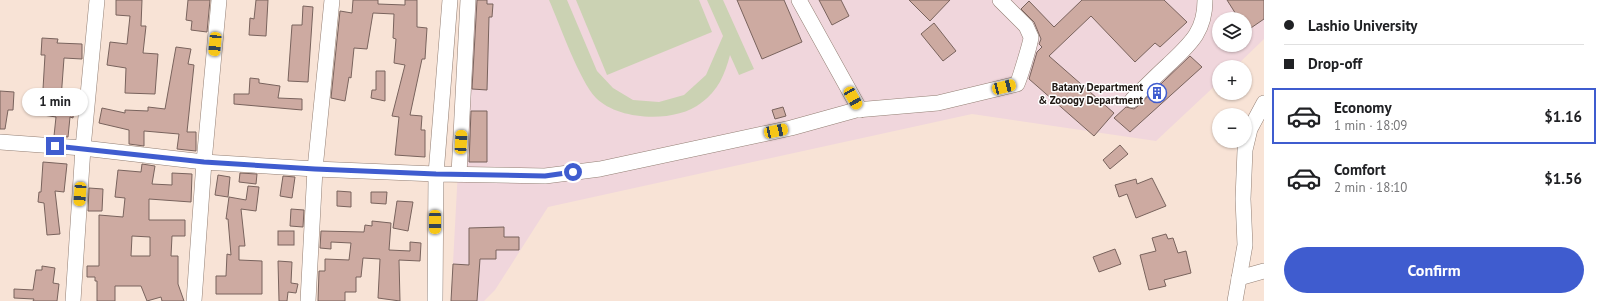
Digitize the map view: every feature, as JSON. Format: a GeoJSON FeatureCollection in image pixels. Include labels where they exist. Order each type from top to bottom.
{"type":"FeatureCollection","features":[{"type":"Feature","properties":{"kind":"street"},"geometry":{"type":"LineString","coordinates":[[73,301],[83,148],[97,0]]}},
{"type":"Feature","properties":{"kind":"street"},"geometry":{"type":"LineString","coordinates":[[194,301],[204,162],[219,0]]}},
{"type":"Feature","properties":{"kind":"street"},"geometry":{"type":"LineString","coordinates":[[308,301],[315,169],[332,0]]}},
{"type":"Feature","properties":{"kind":"street"},"geometry":{"type":"LineString","coordinates":[[435,301],[436,174],[450,0]]}},
{"type":"Feature","properties":{"kind":"street"},"geometry":{"type":"LineString","coordinates":[[459,174],[468,0]]}},
{"type":"Feature","properties":{"kind":"street"},"geometry":{"type":"LineString","coordinates":[[799,0],[860,110]]}},
{"type":"Feature","properties":{"kind":"street"},"geometry":{"type":"LineString","coordinates":[[0,142],[83,148],[204,162],[315,169],[436,174],[545,176],[600,169],[791,128],[860,110],[938,103],[1017,84],[1030,44],[1030,31],[1000,0]]}},
{"type":"Feature","properties":{"kind":"street"},"geometry":{"type":"LineString","coordinates":[[1132,100],[1191,45],[1200,30],[1205,13],[1205,0]]}},
{"type":"Feature","properties":{"kind":"street"},"geometry":{"type":"LineString","coordinates":[[1235,301],[1245,245],[1243,199],[1245,150],[1250,129],[1264,103]]}},
{"type":"Feature","properties":{"kind":"street"},"geometry":{"type":"LineString","coordinates":[[1239,278],[1264,271]]}},
{"type":"Feature","properties":{"kind":"shaded area"},"geometry":{"type":"Polygon","coordinates":[[[467,0],[1264,0],[1264,39],[1252,51],[1252,12],[1212,12],[1212,52],[1251,52],[1242,60],[1212,60],[1212,89],[1156,141],[972,114],[548,207],[495,290],[484,301],[451,301],[467,0]]]}},
{"type":"Feature","properties":{"kind":"green space"},"geometry":{"type":"Polygon","coordinates":[[[549,0],[567,0],[597,71],[613,88],[633,100],[659,102],[684,95],[706,75],[723,36],[707,0],[723,0],[754,69],[739,75],[730,55],[726,69],[716,88],[701,103],[690,109],[677,114],[648,117],[619,111],[606,106],[596,98],[583,79],[570,52],[549,0]]]}},
{"type":"Feature","properties":{"kind":"green space"},"geometry":{"type":"Polygon","coordinates":[[[576,0],[699,0],[712,32],[607,75],[576,0]]]}},
{"type":"Feature","properties":{"kind":"building"},"geometry":{"type":"Polygon","coordinates":[[[116,0],[142,0],[141,26],[146,26],[143,53],[158,54],[155,94],[125,93],[126,68],[107,65],[110,42],[127,44],[130,16],[116,15],[116,0]]]}},
{"type":"Feature","properties":{"kind":"building"},"geometry":{"type":"Polygon","coordinates":[[[188,0],[210,0],[207,32],[191,30],[192,21],[186,20],[188,0]]]}},
{"type":"Feature","properties":{"kind":"building"},"geometry":{"type":"Polygon","coordinates":[[[256,0],[268,0],[266,36],[249,35],[250,18],[254,19],[256,0]]]}},
{"type":"Feature","properties":{"kind":"building"},"geometry":{"type":"Polygon","coordinates":[[[353,0],[378,0],[378,4],[405,5],[405,0],[417,0],[417,27],[427,28],[425,59],[422,59],[410,115],[422,116],[421,130],[425,130],[425,157],[395,155],[399,117],[392,116],[405,65],[394,63],[396,39],[393,38],[394,14],[373,13],[367,49],[354,48],[351,78],[349,77],[345,101],[331,98],[340,11],[352,13],[353,0]]]}},
{"type":"Feature","properties":{"kind":"building"},"geometry":{"type":"Polygon","coordinates":[[[477,0],[487,0],[487,4],[493,4],[492,17],[489,17],[487,90],[472,89],[477,0]]]}},
{"type":"Feature","properties":{"kind":"building"},"geometry":{"type":"Polygon","coordinates":[[[737,0],[784,0],[802,42],[762,59],[737,0]]]}},
{"type":"Feature","properties":{"kind":"building"},"geometry":{"type":"Polygon","coordinates":[[[819,0],[841,0],[849,16],[832,25],[819,0]]]}},
{"type":"Feature","properties":{"kind":"building"},"geometry":{"type":"Polygon","coordinates":[[[909,0],[950,0],[930,21],[909,0]]]}},
{"type":"Feature","properties":{"kind":"building"},"geometry":{"type":"Polygon","coordinates":[[[1082,0],[1164,0],[1187,22],[1160,47],[1155,43],[1135,62],[1091,16],[1049,56],[1114,113],[1094,136],[1029,79],[1037,52],[1042,47],[1039,44],[1041,39],[1034,22],[1021,9],[1029,1],[1054,27],[1082,0]]]}},
{"type":"Feature","properties":{"kind":"building"},"geometry":{"type":"Polygon","coordinates":[[[1227,0],[1264,0],[1264,19],[1252,27],[1252,12],[1235,12],[1227,0]]]}},
{"type":"Feature","properties":{"kind":"building"},"geometry":{"type":"Polygon","coordinates":[[[303,6],[313,7],[308,82],[288,81],[292,25],[302,25],[303,6]]]}},
{"type":"Feature","properties":{"kind":"building"},"geometry":{"type":"Polygon","coordinates":[[[934,23],[956,51],[943,61],[921,34],[934,23]]]}},
{"type":"Feature","properties":{"kind":"building"},"geometry":{"type":"Polygon","coordinates":[[[42,38],[58,39],[57,43],[82,44],[82,59],[64,58],[61,99],[70,100],[70,106],[74,106],[73,118],[70,117],[68,137],[54,136],[56,117],[43,115],[45,101],[39,101],[39,89],[43,89],[45,55],[41,55],[42,38]]]}},
{"type":"Feature","properties":{"kind":"building"},"geometry":{"type":"Polygon","coordinates":[[[176,47],[191,49],[188,64],[194,65],[187,132],[196,132],[196,151],[177,149],[179,134],[144,131],[144,146],[129,144],[129,130],[99,123],[102,108],[125,113],[125,110],[148,111],[148,107],[165,109],[176,47]]]}},
{"type":"Feature","properties":{"kind":"building","name":"Batany Department & Zooogy Department"},"geometry":{"type":"Polygon","coordinates":[[[1190,56],[1202,67],[1130,132],[1114,118],[1126,107],[1134,109],[1138,106],[1190,56]]]}},
{"type":"Feature","properties":{"kind":"building"},"geometry":{"type":"Polygon","coordinates":[[[376,71],[385,71],[385,101],[371,98],[372,90],[376,90],[376,71]]]}},
{"type":"Feature","properties":{"kind":"building"},"geometry":{"type":"Polygon","coordinates":[[[250,78],[259,79],[259,83],[280,86],[278,98],[302,99],[302,110],[234,104],[234,94],[249,94],[250,78]]]}},
{"type":"Feature","properties":{"kind":"building"},"geometry":{"type":"Polygon","coordinates":[[[0,91],[14,92],[13,110],[8,110],[5,129],[0,129],[0,91]]]}},
{"type":"Feature","properties":{"kind":"building"},"geometry":{"type":"Polygon","coordinates":[[[783,107],[786,116],[775,119],[772,110],[783,107]]]}},
{"type":"Feature","properties":{"kind":"building"},"geometry":{"type":"Polygon","coordinates":[[[471,111],[487,111],[487,162],[469,162],[471,111]]]}},
{"type":"Feature","properties":{"kind":"building"},"geometry":{"type":"Polygon","coordinates":[[[1120,145],[1128,154],[1110,169],[1103,160],[1120,145]]]}},
{"type":"Feature","properties":{"kind":"building"},"geometry":{"type":"Polygon","coordinates":[[[43,162],[67,164],[64,192],[55,191],[60,234],[47,235],[44,203],[38,202],[39,192],[41,192],[43,162]]]}},
{"type":"Feature","properties":{"kind":"building"},"geometry":{"type":"Polygon","coordinates":[[[142,164],[155,166],[152,184],[172,185],[172,173],[192,174],[191,202],[149,199],[149,220],[185,220],[185,236],[172,236],[171,256],[178,256],[178,284],[184,301],[162,301],[161,297],[147,301],[141,286],[115,286],[115,301],[97,301],[97,281],[95,281],[95,277],[87,277],[87,266],[99,266],[99,215],[123,217],[125,198],[115,197],[118,170],[141,172],[142,164]],[[132,236],[131,256],[150,256],[150,237],[132,236]]]}},
{"type":"Feature","properties":{"kind":"building"},"geometry":{"type":"Polygon","coordinates":[[[240,173],[257,174],[256,184],[239,182],[240,173]]]}},
{"type":"Feature","properties":{"kind":"building"},"geometry":{"type":"Polygon","coordinates":[[[218,175],[230,177],[228,197],[215,195],[218,175]]]}},
{"type":"Feature","properties":{"kind":"building"},"geometry":{"type":"Polygon","coordinates":[[[283,176],[295,177],[292,198],[280,196],[283,176]]]}},
{"type":"Feature","properties":{"kind":"building"},"geometry":{"type":"Polygon","coordinates":[[[1152,178],[1166,206],[1136,218],[1127,194],[1119,197],[1115,185],[1136,179],[1137,184],[1152,178]]]}},
{"type":"Feature","properties":{"kind":"building"},"geometry":{"type":"Polygon","coordinates":[[[248,186],[259,187],[256,211],[241,209],[245,246],[239,246],[239,260],[262,261],[262,294],[216,294],[216,276],[226,276],[227,254],[231,255],[228,219],[226,219],[229,197],[246,200],[248,186]]]}},
{"type":"Feature","properties":{"kind":"building"},"geometry":{"type":"Polygon","coordinates":[[[89,188],[103,189],[102,211],[88,211],[89,188]]]}},
{"type":"Feature","properties":{"kind":"building"},"geometry":{"type":"Polygon","coordinates":[[[337,191],[351,192],[351,207],[337,206],[337,191]]]}},
{"type":"Feature","properties":{"kind":"building"},"geometry":{"type":"Polygon","coordinates":[[[371,192],[387,192],[386,204],[371,203],[371,192]]]}},
{"type":"Feature","properties":{"kind":"building"},"geometry":{"type":"Polygon","coordinates":[[[397,201],[413,202],[408,231],[393,228],[397,201]]]}},
{"type":"Feature","properties":{"kind":"building"},"geometry":{"type":"Polygon","coordinates":[[[291,209],[304,210],[303,227],[290,226],[291,209]]]}},
{"type":"Feature","properties":{"kind":"building"},"geometry":{"type":"Polygon","coordinates":[[[372,221],[391,223],[389,250],[410,251],[410,242],[421,243],[420,261],[399,260],[400,301],[378,298],[380,259],[363,258],[361,277],[356,277],[356,292],[345,292],[345,301],[318,301],[319,271],[325,271],[325,259],[349,260],[351,243],[331,242],[331,249],[320,248],[321,231],[364,232],[365,225],[372,226],[372,221]]]}},
{"type":"Feature","properties":{"kind":"building"},"geometry":{"type":"Polygon","coordinates":[[[504,227],[504,237],[519,237],[519,250],[496,250],[496,259],[480,259],[477,301],[451,301],[453,264],[469,265],[469,228],[504,227]]]}},
{"type":"Feature","properties":{"kind":"building"},"geometry":{"type":"Polygon","coordinates":[[[278,231],[294,231],[294,245],[278,245],[278,231]]]}},
{"type":"Feature","properties":{"kind":"building"},"geometry":{"type":"Polygon","coordinates":[[[1166,234],[1168,239],[1173,238],[1178,253],[1186,251],[1191,273],[1164,280],[1166,286],[1149,290],[1140,255],[1156,251],[1152,238],[1166,234]]]}},
{"type":"Feature","properties":{"kind":"building"},"geometry":{"type":"Polygon","coordinates":[[[1115,249],[1121,264],[1099,272],[1093,257],[1115,249]]]}},
{"type":"Feature","properties":{"kind":"building"},"geometry":{"type":"Polygon","coordinates":[[[278,261],[292,262],[291,283],[298,284],[296,293],[288,292],[287,301],[279,301],[278,261]]]}},
{"type":"Feature","properties":{"kind":"building"},"geometry":{"type":"Polygon","coordinates":[[[42,266],[55,268],[53,283],[59,284],[57,301],[33,301],[34,299],[14,298],[14,289],[33,290],[36,270],[42,270],[42,266]]]}},
{"type":"Feature","properties":{"kind":"place","name":"Batany Department & Zooogy Department"},"geometry":{"type":"Point","coordinates":[1157,93]}},
{"type":"Feature","properties":{"kind":"route"},"geometry":{"type":"LineString","coordinates":[[55,146],[204,162],[315,169],[436,174],[545,176],[573,172]]}}]}
